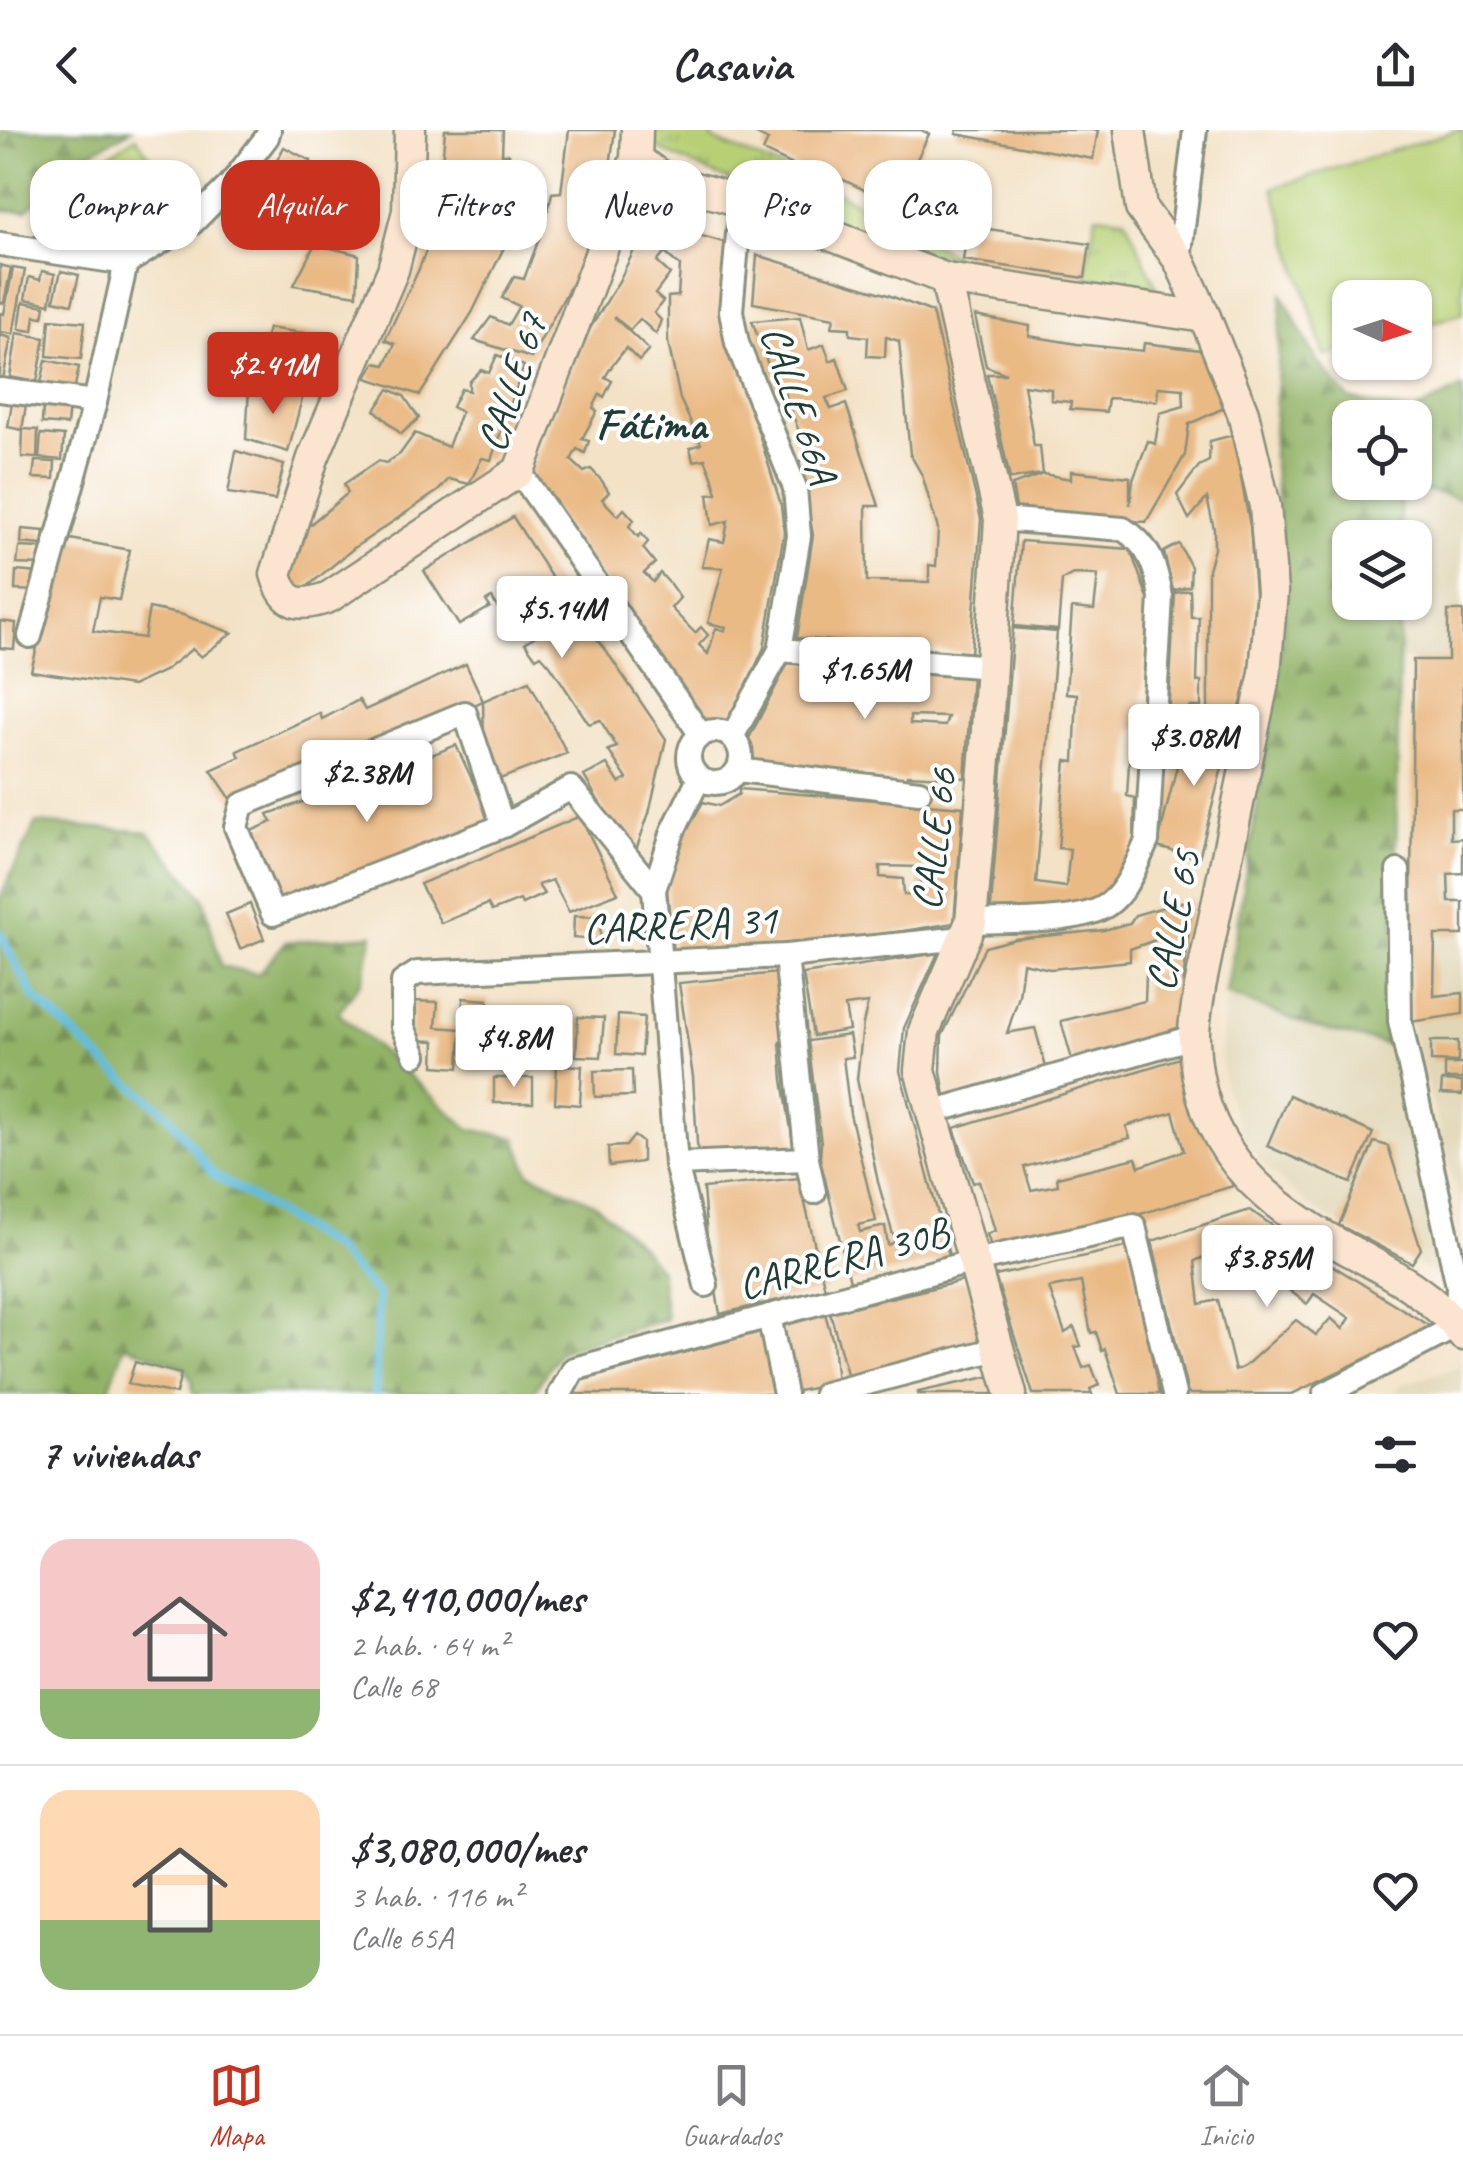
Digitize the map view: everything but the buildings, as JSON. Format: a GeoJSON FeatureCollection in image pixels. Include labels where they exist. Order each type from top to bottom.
{"type":"FeatureCollection","features":[{"type":"Feature","properties":{"kind":"street"},"geometry":{"type":"LineString","coordinates":[[0,244],[126,263],[192,223],[230,185],[270,130]]}},
{"type":"Feature","properties":{"kind":"street"},"geometry":{"type":"LineString","coordinates":[[410,130],[408,210],[394,270],[313,458],[276,574],[281,590],[295,603],[312,604],[330,597],[518,471]]}},
{"type":"Feature","properties":{"kind":"street","name":"CALLE 65"},"geometry":{"type":"LineString","coordinates":[[1130,130],[1141,208],[1179,260],[1243,413],[1265,506],[1272,592],[1265,673],[1200,987],[1193,1038],[1198,1086],[1211,1124],[1244,1175],[1288,1213],[1402,1279],[1460,1330]]}},
{"type":"Feature","properties":{"kind":"street"},"geometry":{"type":"LineString","coordinates":[[1179,260],[1195,130]]}},
{"type":"Feature","properties":{"kind":"street"},"geometry":{"type":"LineString","coordinates":[[636,145],[666,180],[726,198]]}},
{"type":"Feature","properties":{"kind":"street","name":"CALLE 67"},"geometry":{"type":"LineString","coordinates":[[636,145],[518,471],[701,735]]}},
{"type":"Feature","properties":{"kind":"street"},"geometry":{"type":"LineString","coordinates":[[844,241],[946,279],[1204,318]]}},
{"type":"Feature","properties":{"kind":"street","name":"CALLE 66A"},"geometry":{"type":"LineString","coordinates":[[732,737],[780,650],[799,536],[795,488],[737,344],[731,311],[737,250]]}},
{"type":"Feature","properties":{"kind":"street"},"geometry":{"type":"LineString","coordinates":[[30,636],[95,402],[126,263]]}},
{"type":"Feature","properties":{"kind":"street","name":"CALLE 66"},"geometry":{"type":"LineString","coordinates":[[946,279],[1000,520],[992,667],[967,930],[924,1031],[920,1070],[1010,1394]]}},
{"type":"Feature","properties":{"kind":"street"},"geometry":{"type":"LineString","coordinates":[[0,390],[95,402]]}},
{"type":"Feature","properties":{"kind":"street","name":"CARRERA 31"},"geometry":{"type":"LineString","coordinates":[[414,1055],[402,1027],[403,982],[417,973],[786,956],[1078,916],[1110,904],[1132,874],[1147,841],[1162,597],[1156,566],[1141,540],[1124,529],[1000,520]]}},
{"type":"Feature","properties":{"kind":"street"},"geometry":{"type":"LineString","coordinates":[[780,650],[992,667]]}},
{"type":"Feature","properties":{"kind":"street"},"geometry":{"type":"LineString","coordinates":[[503,826],[465,713],[242,804],[236,827],[273,914],[503,826],[571,788],[654,890]]}},
{"type":"Feature","properties":{"kind":"street"},"geometry":{"type":"LineString","coordinates":[[717,731],[732,737],[740,753],[738,770],[725,782],[707,783],[699,778],[688,756],[690,748],[701,735],[717,731]]}},
{"type":"Feature","properties":{"kind":"street"},"geometry":{"type":"LineString","coordinates":[[738,770],[919,792]]}},
{"type":"Feature","properties":{"kind":"street"},"geometry":{"type":"LineString","coordinates":[[699,778],[673,830],[654,890],[676,1164],[706,1286]]}},
{"type":"Feature","properties":{"kind":"street"},"geometry":{"type":"LineString","coordinates":[[1325,1394],[1460,1330],[1458,1286],[1400,1021],[1398,871]]}},
{"type":"Feature","properties":{"kind":"street"},"geometry":{"type":"LineString","coordinates":[[786,956],[807,1160],[814,1192]]}},
{"type":"Feature","properties":{"kind":"street"},"geometry":{"type":"LineString","coordinates":[[932,1112],[1193,1038]]}},
{"type":"Feature","properties":{"kind":"street"},"geometry":{"type":"LineString","coordinates":[[676,1164],[807,1160]]}},
{"type":"Feature","properties":{"kind":"street","name":"CARRERA 30B"},"geometry":{"type":"LineString","coordinates":[[560,1394],[574,1369],[974,1262],[1134,1226],[1174,1394]]}},
{"type":"Feature","properties":{"kind":"street"},"geometry":{"type":"LineString","coordinates":[[769,1316],[786,1394]]}},
{"type":"Feature","properties":{"kind":"street"},"geometry":{"type":"LineString","coordinates":[[825,1394],[997,1349]]}},
{"type":"Feature","properties":{"kind":"shaded area"},"geometry":{"type":"Polygon","coordinates":[[[1432,492],[1463,500],[1463,1216],[1410,1022],[1413,661],[1400,659],[1400,620],[1432,620],[1432,520],[1400,520],[1400,500],[1432,500],[1432,492]]]}},
{"type":"Feature","properties":{"kind":"shaded area"},"geometry":{"type":"Polygon","coordinates":[[[1226,994],[1311,1026],[1393,1046],[1439,1270],[1437,1276],[1311,1208],[1260,1161],[1242,1134],[1225,1089],[1221,1056],[1226,994]]]}},
{"type":"Feature","properties":{"kind":"shaded area"},"geometry":{"type":"Polygon","coordinates":[[[1463,1353],[1463,1394],[1395,1394],[1400,1385],[1458,1367],[1463,1353]]]}},
{"type":"Feature","properties":{"kind":"green space"},"geometry":{"type":"Polygon","coordinates":[[[0,130],[131,130],[78,160],[30,160],[30,207],[26,211],[0,210],[0,130]]]}},
{"type":"Feature","properties":{"kind":"green space"},"geometry":{"type":"Polygon","coordinates":[[[646,130],[712,130],[713,140],[762,160],[726,160],[726,179],[706,171],[706,160],[682,160],[659,149],[646,130]]]}},
{"type":"Feature","properties":{"kind":"green space"},"geometry":{"type":"Polygon","coordinates":[[[1463,130],[1463,313],[1432,323],[1432,280],[1332,280],[1332,354],[1325,356],[1273,188],[1463,130]]]}},
{"type":"Feature","properties":{"kind":"green space"},"geometry":{"type":"Polygon","coordinates":[[[136,137],[152,160],[102,160],[136,137]]]}},
{"type":"Feature","properties":{"kind":"green space"},"geometry":{"type":"Polygon","coordinates":[[[844,196],[864,207],[864,232],[844,225],[844,196]]]}},
{"type":"Feature","properties":{"kind":"green space"},"geometry":{"type":"Polygon","coordinates":[[[1096,215],[1125,218],[1157,288],[1085,278],[1096,215]]]}},
{"type":"Feature","properties":{"kind":"green space"},"geometry":{"type":"Polygon","coordinates":[[[916,250],[944,250],[963,260],[916,250]]]}},
{"type":"Feature","properties":{"kind":"green space"},"geometry":{"type":"Polygon","coordinates":[[[1282,294],[1316,359],[1353,400],[1332,400],[1332,500],[1400,500],[1400,520],[1332,520],[1332,620],[1400,620],[1393,1046],[1311,1026],[1226,994],[1279,668],[1286,595],[1273,455],[1282,294]]]}},
{"type":"Feature","properties":{"kind":"green space"},"geometry":{"type":"Polygon","coordinates":[[[1463,387],[1463,500],[1432,492],[1432,402],[1463,387]]]}},
{"type":"Feature","properties":{"kind":"green space"},"geometry":{"type":"Polygon","coordinates":[[[36,823],[148,832],[203,897],[221,966],[258,974],[286,942],[373,935],[362,980],[338,1013],[469,1129],[516,1138],[529,1173],[594,1203],[638,1243],[660,1270],[666,1319],[560,1351],[532,1394],[193,1394],[192,1380],[183,1366],[125,1345],[107,1394],[0,1394],[0,897],[36,823]]]}},
{"type":"Feature","properties":{"kind":"waterway"},"geometry":{"type":"LineString","coordinates":[[0,934],[34,997],[107,1065],[167,1113],[213,1174],[333,1248],[378,1295],[375,1394]]}},
{"type":"Feature","properties":{"kind":"district","name":"Fátima"},"geometry":{"type":"Point","coordinates":[651,423]}}]}
